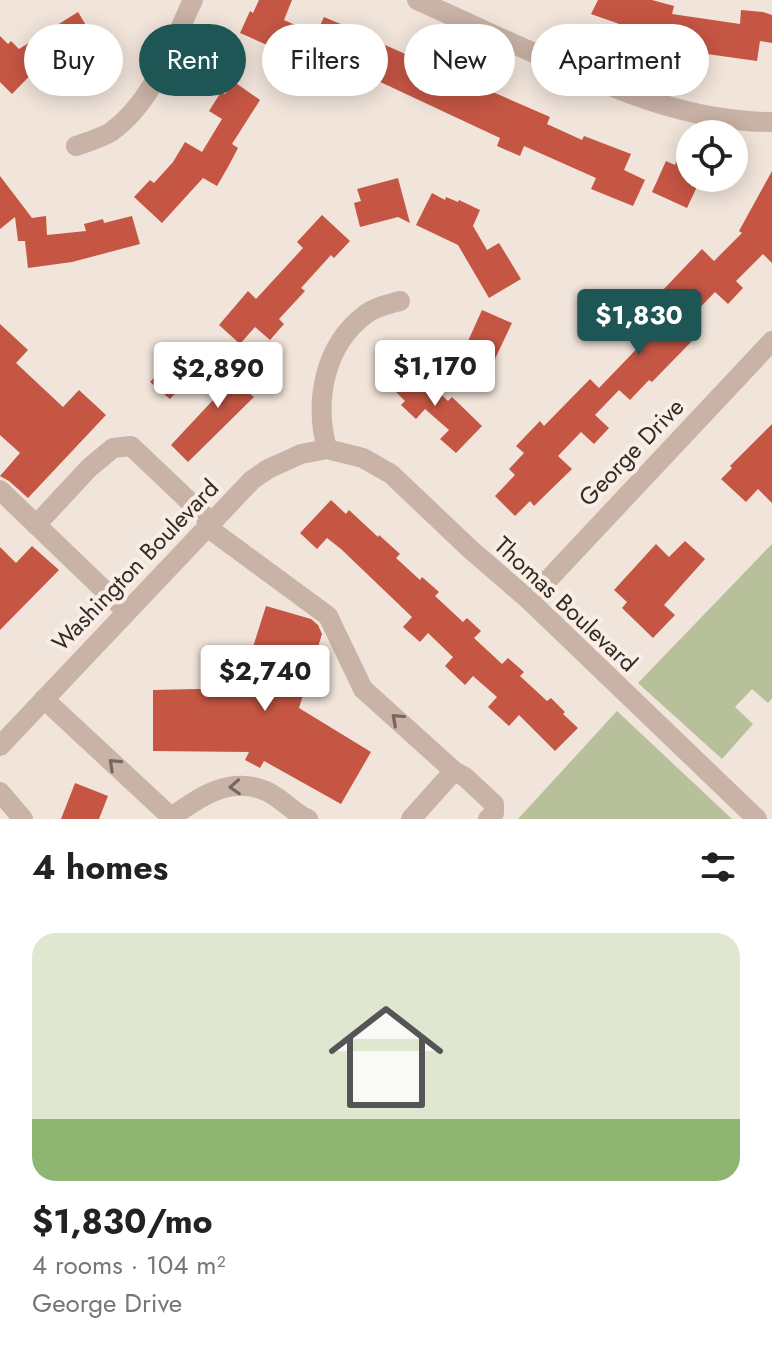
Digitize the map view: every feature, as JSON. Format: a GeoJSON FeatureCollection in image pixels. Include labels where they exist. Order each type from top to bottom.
{"type":"FeatureCollection","features":[{"type":"Feature","properties":{"kind":"street"},"geometry":{"type":"LineString","coordinates":[[76,146],[110,132],[139,105],[153,85],[193,0]]}},
{"type":"Feature","properties":{"kind":"street"},"geometry":{"type":"LineString","coordinates":[[417,0],[612,88],[665,106],[712,117],[772,122]]}},
{"type":"Feature","properties":{"kind":"street"},"geometry":{"type":"LineString","coordinates":[[327,449],[322,431],[321,393],[328,364],[343,337],[365,314],[400,301]]}},
{"type":"Feature","properties":{"kind":"street","name":"George Drive"},"geometry":{"type":"LineString","coordinates":[[529,600],[772,341]]}},
{"type":"Feature","properties":{"kind":"street"},"geometry":{"type":"LineString","coordinates":[[36,525],[89,468],[113,448],[131,446],[209,524],[328,616],[363,689],[494,804],[494,813],[488,819]]}},
{"type":"Feature","properties":{"kind":"street","name":"Washington Boulevard"},"geometry":{"type":"LineString","coordinates":[[0,746],[252,480],[301,454],[327,449]]}},
{"type":"Feature","properties":{"kind":"street","name":"Thomas Boulevard"},"geometry":{"type":"LineString","coordinates":[[327,449],[363,458],[391,474],[529,600],[757,819]]}},
{"type":"Feature","properties":{"kind":"street"},"geometry":{"type":"LineString","coordinates":[[0,490],[126,611]]}},
{"type":"Feature","properties":{"kind":"street"},"geometry":{"type":"LineString","coordinates":[[44,699],[170,818],[201,797],[228,785],[267,792],[301,818]]}},
{"type":"Feature","properties":{"kind":"street"},"geometry":{"type":"LineString","coordinates":[[411,819],[454,771]]}},
{"type":"Feature","properties":{"kind":"street"},"geometry":{"type":"LineString","coordinates":[[0,792],[23,819]]}},
{"type":"Feature","properties":{"kind":"green space"},"geometry":{"type":"Polygon","coordinates":[[[772,544],[772,698],[768,703],[752,689],[735,707],[753,724],[722,759],[638,683],[772,544]]]}},
{"type":"Feature","properties":{"kind":"green space"},"geometry":{"type":"Polygon","coordinates":[[[617,711],[732,819],[518,819],[617,711]]]}},
{"type":"Feature","properties":{"kind":"building"},"geometry":{"type":"Polygon","coordinates":[[[259,0],[292,0],[284,20],[293,24],[262,24],[262,43],[246,36],[244,24],[250,11],[253,13],[259,0]]]}},
{"type":"Feature","properties":{"kind":"building"},"geometry":{"type":"Polygon","coordinates":[[[598,0],[652,0],[674,6],[672,14],[740,24],[741,10],[763,12],[772,15],[772,43],[760,41],[757,61],[709,54],[709,24],[619,24],[591,14],[598,0]]]}},
{"type":"Feature","properties":{"kind":"building"},"geometry":{"type":"Polygon","coordinates":[[[78,12],[85,24],[59,24],[78,12]]]}},
{"type":"Feature","properties":{"kind":"building"},"geometry":{"type":"Polygon","coordinates":[[[324,17],[341,24],[321,24],[324,17]]]}},
{"type":"Feature","properties":{"kind":"building"},"geometry":{"type":"Polygon","coordinates":[[[0,36],[19,49],[24,46],[24,82],[12,94],[0,82],[0,36]]]}},
{"type":"Feature","properties":{"kind":"building"},"geometry":{"type":"Polygon","coordinates":[[[388,46],[404,53],[404,93],[388,86],[388,46]]]}},
{"type":"Feature","properties":{"kind":"building"},"geometry":{"type":"Polygon","coordinates":[[[246,90],[260,100],[232,144],[238,148],[217,186],[203,178],[162,223],[134,197],[150,180],[154,183],[173,162],[185,142],[202,152],[222,119],[209,111],[218,96],[246,96],[246,90]]]}},
{"type":"Feature","properties":{"kind":"building"},"geometry":{"type":"Polygon","coordinates":[[[410,96],[502,96],[550,117],[547,124],[582,140],[584,136],[631,154],[624,170],[645,180],[633,206],[591,189],[596,178],[524,146],[520,156],[497,146],[500,138],[410,96]]]}},
{"type":"Feature","properties":{"kind":"building"},"geometry":{"type":"Polygon","coordinates":[[[666,161],[675,165],[676,162],[676,192],[694,192],[687,208],[652,192],[666,161]]]}},
{"type":"Feature","properties":{"kind":"building"},"geometry":{"type":"Polygon","coordinates":[[[772,171],[772,263],[763,254],[736,281],[743,288],[728,304],[715,292],[679,329],[692,341],[630,400],[619,390],[595,415],[609,428],[594,444],[581,432],[558,456],[572,469],[534,506],[530,501],[515,516],[495,496],[515,475],[509,469],[524,453],[516,446],[540,421],[544,426],[590,379],[599,388],[651,334],[643,327],[655,315],[644,304],[658,289],[661,292],[702,249],[714,261],[742,233],[739,231],[772,171]]]}},
{"type":"Feature","properties":{"kind":"building"},"geometry":{"type":"Polygon","coordinates":[[[0,176],[32,218],[46,216],[47,235],[86,231],[84,224],[132,216],[140,244],[72,262],[28,268],[25,241],[18,241],[15,217],[0,229],[0,176]]]}},
{"type":"Feature","properties":{"kind":"building"},"geometry":{"type":"Polygon","coordinates":[[[398,178],[410,223],[398,217],[360,227],[354,203],[361,201],[357,189],[398,178]]]}},
{"type":"Feature","properties":{"kind":"building"},"geometry":{"type":"Polygon","coordinates":[[[432,193],[445,200],[446,197],[459,200],[480,210],[473,226],[487,250],[499,243],[521,279],[489,298],[458,245],[416,225],[432,193]]]}},
{"type":"Feature","properties":{"kind":"building"},"geometry":{"type":"Polygon","coordinates":[[[322,215],[350,241],[334,258],[331,255],[301,288],[305,291],[279,319],[284,324],[270,340],[255,327],[240,344],[219,325],[248,291],[256,299],[303,248],[297,242],[322,215]]]}},
{"type":"Feature","properties":{"kind":"building"},"geometry":{"type":"Polygon","coordinates":[[[482,310],[512,323],[493,363],[464,350],[482,310]]]}},
{"type":"Feature","properties":{"kind":"building"},"geometry":{"type":"Polygon","coordinates":[[[0,324],[28,350],[16,363],[63,407],[79,390],[106,415],[28,498],[0,476],[20,453],[0,435],[0,324]]]}},
{"type":"Feature","properties":{"kind":"building"},"geometry":{"type":"Polygon","coordinates":[[[238,361],[261,382],[250,394],[254,397],[188,462],[171,445],[214,399],[208,393],[238,361]]]}},
{"type":"Feature","properties":{"kind":"building"},"geometry":{"type":"Polygon","coordinates":[[[409,364],[448,401],[452,397],[482,426],[456,453],[440,439],[449,430],[425,409],[416,419],[401,405],[405,401],[389,385],[409,364]]]}},
{"type":"Feature","properties":{"kind":"building"},"geometry":{"type":"Polygon","coordinates":[[[166,365],[185,383],[170,399],[150,382],[166,365]]]}},
{"type":"Feature","properties":{"kind":"building"},"geometry":{"type":"Polygon","coordinates":[[[772,424],[772,503],[758,489],[746,502],[721,479],[772,424]]]}},
{"type":"Feature","properties":{"kind":"building"},"geometry":{"type":"Polygon","coordinates":[[[331,500],[346,514],[349,510],[379,535],[400,554],[396,558],[439,592],[435,596],[463,622],[467,618],[481,631],[474,638],[502,664],[508,658],[524,672],[520,676],[547,701],[551,698],[565,712],[563,714],[578,728],[555,751],[519,715],[509,726],[488,707],[497,697],[473,676],[465,685],[445,666],[453,657],[428,633],[420,642],[403,627],[412,617],[341,549],[327,538],[317,549],[300,533],[331,500]]]}},
{"type":"Feature","properties":{"kind":"building"},"geometry":{"type":"Polygon","coordinates":[[[685,541],[705,559],[664,605],[675,615],[653,638],[622,608],[627,602],[614,590],[656,544],[669,557],[685,541]]]}},
{"type":"Feature","properties":{"kind":"building"},"geometry":{"type":"Polygon","coordinates":[[[32,546],[59,570],[0,630],[0,547],[16,563],[32,546]]]}},
{"type":"Feature","properties":{"kind":"building"},"geometry":{"type":"Polygon","coordinates":[[[266,606],[311,619],[322,634],[299,708],[371,752],[341,804],[264,761],[260,768],[245,760],[249,752],[153,751],[153,690],[240,688],[266,606]]]}},
{"type":"Feature","properties":{"kind":"building"},"geometry":{"type":"Polygon","coordinates":[[[75,783],[108,796],[99,819],[61,819],[75,783]]]}}]}
